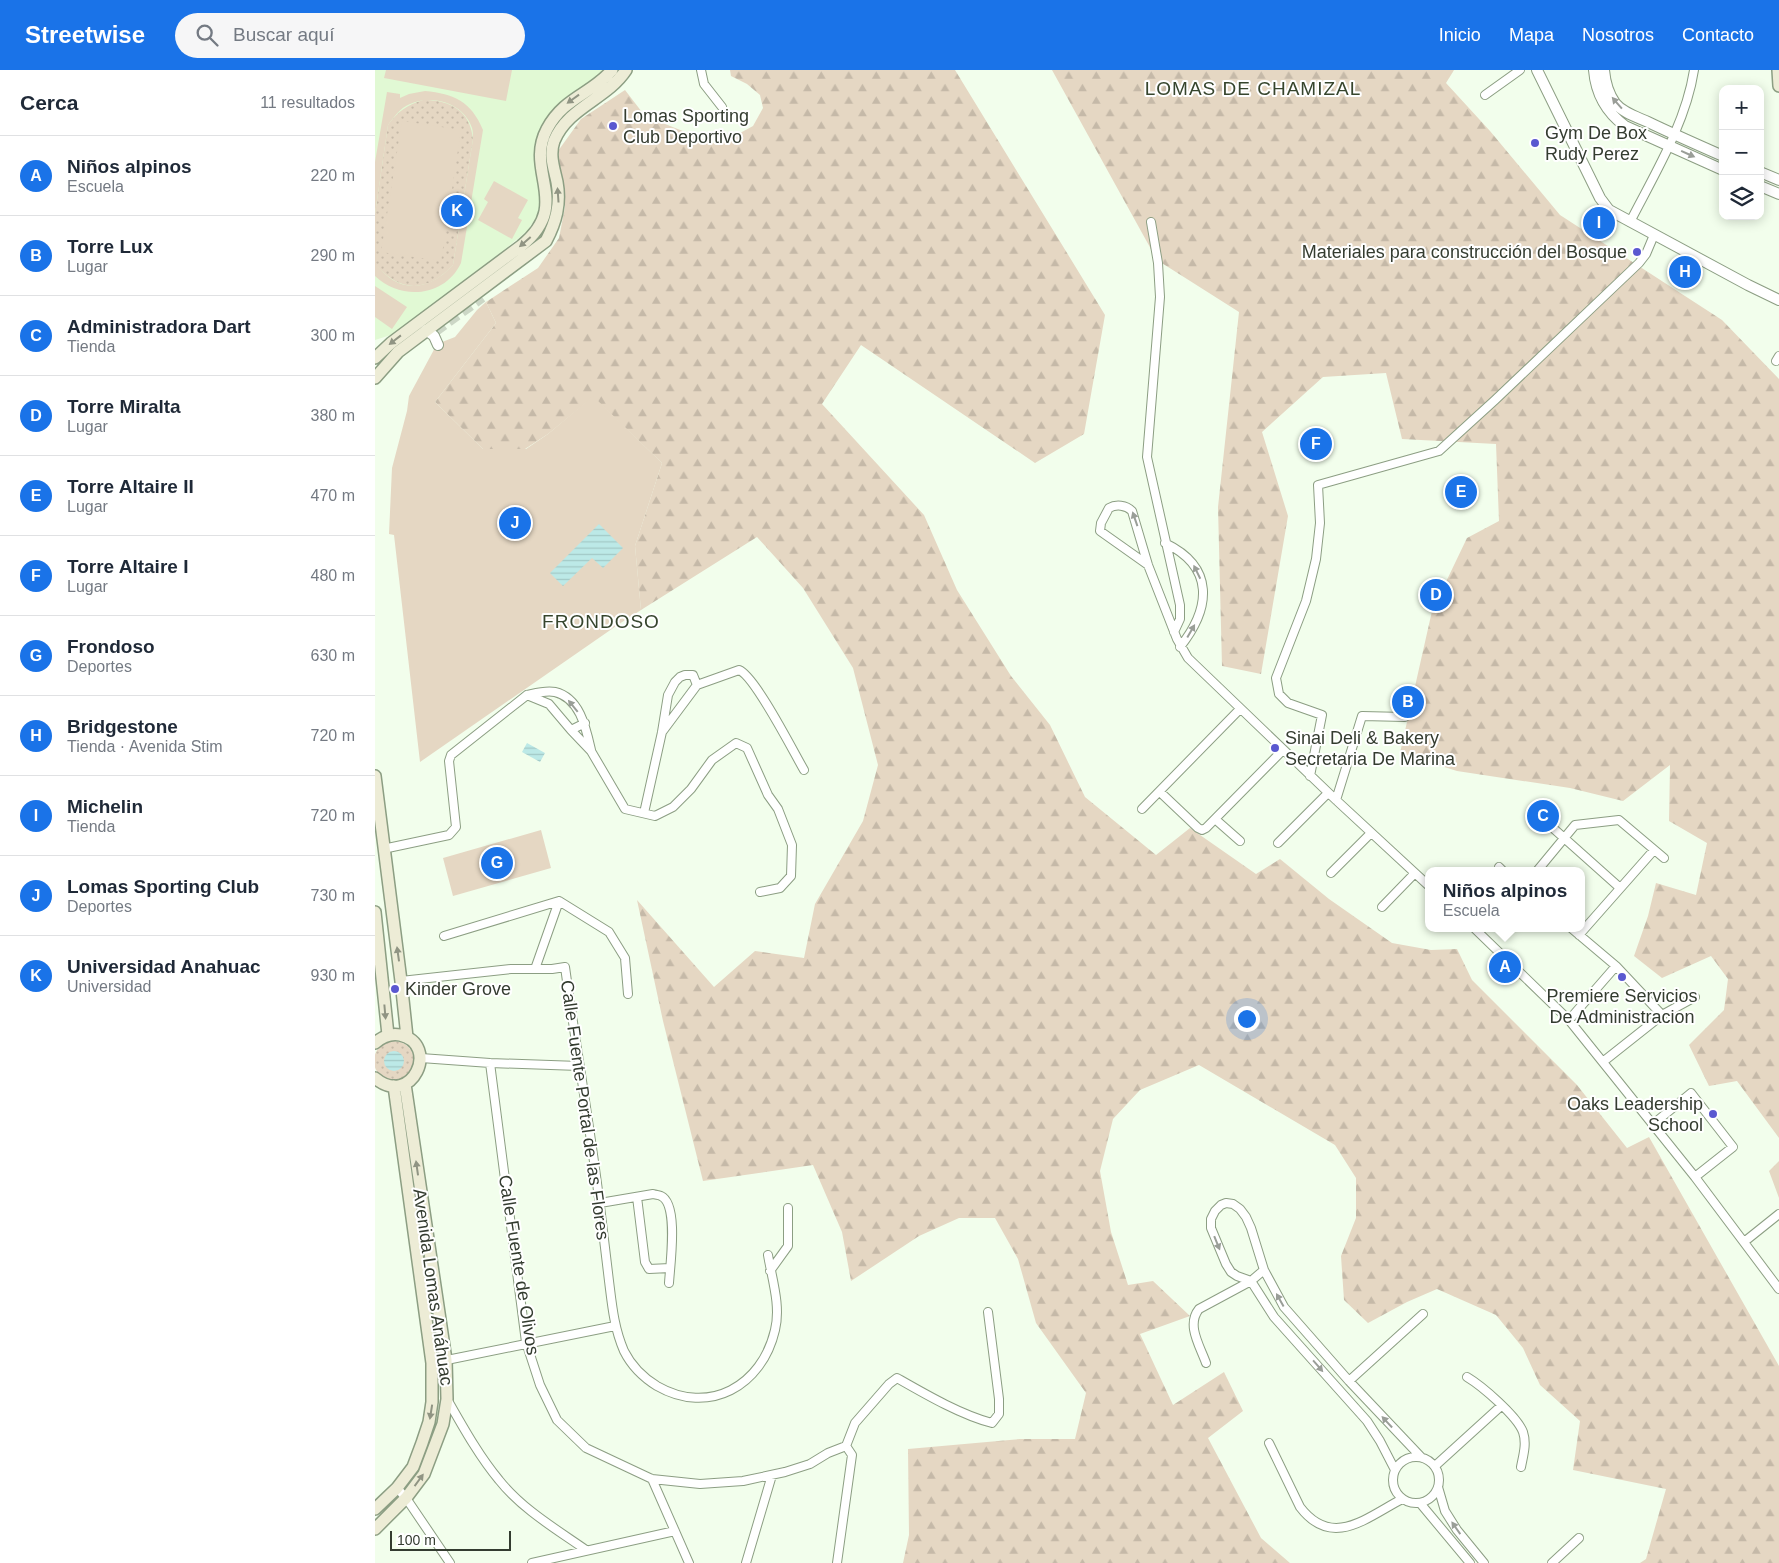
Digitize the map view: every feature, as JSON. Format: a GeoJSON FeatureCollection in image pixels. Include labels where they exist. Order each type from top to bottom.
{"type":"FeatureCollection","features":[{"type":"Feature","properties":{"kind":"main road"},"geometry":{"type":"LineString","coordinates":[[377,354],[521,246],[534,234],[542,222],[546,207],[546,192],[540,158],[542,138],[559,111],[599,83],[612,70]]}},
{"type":"Feature","properties":{"kind":"main road"},"geometry":{"type":"LineString","coordinates":[[482,297],[526,265],[546,241],[558,210],[558,192],[551,158],[553,143],[557,135],[575,113],[612,88],[626,70]]}},
{"type":"Feature","properties":{"kind":"main road"},"geometry":{"type":"LineString","coordinates":[[1778,70],[1779,86]]}},
{"type":"Feature","properties":{"kind":"main road"},"geometry":{"type":"LineString","coordinates":[[375,378],[389,360],[426,330],[546,241]]}},
{"type":"Feature","properties":{"kind":"main road"},"geometry":{"type":"LineString","coordinates":[[375,776],[407,1037]]}},
{"type":"Feature","properties":{"kind":"main road"},"geometry":{"type":"LineString","coordinates":[[375,912],[378,974],[388,1035]]}},
{"type":"Feature","properties":{"kind":"main road"},"geometry":{"type":"LineString","coordinates":[[375,1043],[388,1035],[398,1034],[407,1037],[414,1044],[421,1058],[419,1068],[413,1078],[399,1085],[386,1085],[375,1078]]}},
{"type":"Feature","properties":{"kind":"main road","name":"Avenida Lomas Anáhuac"},"geometry":{"type":"LineString","coordinates":[[375,1529],[406,1498],[424,1474],[443,1424],[447,1400],[446,1360],[399,1085]]}},
{"type":"Feature","properties":{"kind":"main road","name":"Avenida Lomas Anáhuac"},"geometry":{"type":"LineString","coordinates":[[375,1509],[397,1488],[413,1467],[429,1422],[432,1402],[432,1363],[399,1085]]}},
{"type":"Feature","properties":{"kind":"street"},"geometry":{"type":"LineString","coordinates":[[701,70],[704,84],[722,107]]}},
{"type":"Feature","properties":{"kind":"street"},"geometry":{"type":"LineString","coordinates":[[1485,96],[1520,70]]}},
{"type":"Feature","properties":{"kind":"street"},"geometry":{"type":"LineString","coordinates":[[1537,70],[1599,198],[1609,210],[1747,286],[1779,300]]}},
{"type":"Feature","properties":{"kind":"street"},"geometry":{"type":"LineString","coordinates":[[1594,70],[1595,85],[1602,102],[1614,118],[1625,126],[1719,168]]}},
{"type":"Feature","properties":{"kind":"street"},"geometry":{"type":"LineString","coordinates":[[1604,70],[1605,83],[1616,104],[1624,111],[1719,154]]}},
{"type":"Feature","properties":{"kind":"street"},"geometry":{"type":"LineString","coordinates":[[1630,222],[1674,135],[1692,84],[1694,70]]}},
{"type":"Feature","properties":{"kind":"street"},"geometry":{"type":"LineString","coordinates":[[1764,174],[1779,180]]}},
{"type":"Feature","properties":{"kind":"street"},"geometry":{"type":"LineString","coordinates":[[1764,188],[1779,194]]}},
{"type":"Feature","properties":{"kind":"street"},"geometry":{"type":"LineString","coordinates":[[1151,222],[1158,263],[1160,297],[1147,457],[1165,543],[1181,605],[1180,619],[1174,632]]}},
{"type":"Feature","properties":{"kind":"street"},"geometry":{"type":"LineString","coordinates":[[1310,776],[1322,714],[1289,703],[1279,694],[1276,678],[1306,601],[1316,559],[1320,523],[1318,485],[1439,451],[1639,263],[1646,254],[1654,235]]}},
{"type":"Feature","properties":{"kind":"street"},"geometry":{"type":"LineString","coordinates":[[426,330],[434,336],[438,345]]}},
{"type":"Feature","properties":{"kind":"street"},"geometry":{"type":"LineString","coordinates":[[1148,565],[1101,531],[1101,523],[1109,508],[1116,505],[1126,506],[1132,511],[1148,565],[1174,632],[1188,658],[1335,800],[1425,882]]}},
{"type":"Feature","properties":{"kind":"street"},"geometry":{"type":"LineString","coordinates":[[1165,543],[1186,555],[1196,567],[1202,582],[1203,598],[1199,614],[1195,626],[1181,647]]}},
{"type":"Feature","properties":{"kind":"street"},"geometry":{"type":"LineString","coordinates":[[662,732],[697,685],[739,670],[743,671],[748,675],[763,698],[804,770]]}},
{"type":"Feature","properties":{"kind":"street"},"geometry":{"type":"LineString","coordinates":[[644,813],[668,695],[675,682],[685,675],[693,676],[697,685]]}},
{"type":"Feature","properties":{"kind":"street"},"geometry":{"type":"LineString","coordinates":[[549,704],[556,692]]}},
{"type":"Feature","properties":{"kind":"street"},"geometry":{"type":"LineString","coordinates":[[383,849],[449,835],[453,832],[456,827],[449,761],[451,755],[527,695],[556,692],[571,702],[585,723],[591,751]]}},
{"type":"Feature","properties":{"kind":"street"},"geometry":{"type":"LineString","coordinates":[[527,695],[549,704],[591,751],[625,808],[655,816],[673,807],[691,789],[712,760],[735,743],[747,748],[768,795],[778,809],[791,845],[791,876],[780,888],[760,892]]}},
{"type":"Feature","properties":{"kind":"street"},"geometry":{"type":"LineString","coordinates":[[1142,809],[1240,709]]}},
{"type":"Feature","properties":{"kind":"street"},"geometry":{"type":"LineString","coordinates":[[1335,800],[1362,716],[1405,717]]}},
{"type":"Feature","properties":{"kind":"street"},"geometry":{"type":"LineString","coordinates":[[571,730],[585,723]]}},
{"type":"Feature","properties":{"kind":"street"},"geometry":{"type":"LineString","coordinates":[[1160,792],[1202,830],[1283,750]]}},
{"type":"Feature","properties":{"kind":"street"},"geometry":{"type":"LineString","coordinates":[[1277,843],[1328,793]]}},
{"type":"Feature","properties":{"kind":"street"},"geometry":{"type":"LineString","coordinates":[[1535,812],[1619,887]]}},
{"type":"Feature","properties":{"kind":"street"},"geometry":{"type":"LineString","coordinates":[[1215,819],[1240,841]]}},
{"type":"Feature","properties":{"kind":"street"},"geometry":{"type":"LineString","coordinates":[[1540,867],[1575,825],[1619,820],[1664,858]]}},
{"type":"Feature","properties":{"kind":"street"},"geometry":{"type":"LineString","coordinates":[[1331,873],[1371,833]]}},
{"type":"Feature","properties":{"kind":"street"},"geometry":{"type":"LineString","coordinates":[[1585,929],[1619,887],[1654,850]]}},
{"type":"Feature","properties":{"kind":"street"},"geometry":{"type":"LineString","coordinates":[[1382,907],[1415,873]]}},
{"type":"Feature","properties":{"kind":"street"},"geometry":{"type":"LineString","coordinates":[[444,936],[559,901],[609,932],[625,958],[628,994]]}},
{"type":"Feature","properties":{"kind":"street"},"geometry":{"type":"LineString","coordinates":[[535,969],[559,901]]}},
{"type":"Feature","properties":{"kind":"street"},"geometry":{"type":"LineString","coordinates":[[1478,932],[1569,1020],[1604,1061],[1779,1288]]}},
{"type":"Feature","properties":{"kind":"street"},"geometry":{"type":"LineString","coordinates":[[1575,932],[1616,966],[1662,1015]]}},
{"type":"Feature","properties":{"kind":"street"},"geometry":{"type":"LineString","coordinates":[[1579,936],[1582,932]]}},
{"type":"Feature","properties":{"kind":"street"},"geometry":{"type":"LineString","coordinates":[[1569,1020],[1616,966]]}},
{"type":"Feature","properties":{"kind":"street","name":"Calle Fuente Portal de las Flores"},"geometry":{"type":"LineString","coordinates":[[401,981],[511,969],[565,967],[615,1326],[625,1352],[635,1367],[650,1382],[670,1393],[695,1399],[723,1394],[742,1384],[757,1369],[769,1350],[775,1329],[777,1312],[768,1256]]}},
{"type":"Feature","properties":{"kind":"street"},"geometry":{"type":"LineString","coordinates":[[1604,1061],[1662,1015],[1695,997]]}},
{"type":"Feature","properties":{"kind":"street"},"geometry":{"type":"LineString","coordinates":[[421,1058],[490,1063],[579,1066]]}},
{"type":"Feature","properties":{"kind":"street","name":"Calle Fuente de Olivos"},"geometry":{"type":"LineString","coordinates":[[490,1063],[527,1342],[540,1385],[557,1420],[586,1448],[652,1479],[700,1484],[743,1481],[772,1475],[810,1464],[845,1446]]}},
{"type":"Feature","properties":{"kind":"street"},"geometry":{"type":"LineString","coordinates":[[1652,1124],[1691,1093],[1733,1147],[1695,1177]]}},
{"type":"Feature","properties":{"kind":"street"},"geometry":{"type":"LineString","coordinates":[[599,1203],[653,1194],[662,1196],[668,1203],[672,1216],[669,1283]]}},
{"type":"Feature","properties":{"kind":"street"},"geometry":{"type":"LineString","coordinates":[[637,1197],[645,1262],[649,1269],[670,1268]]}},
{"type":"Feature","properties":{"kind":"street"},"geometry":{"type":"LineString","coordinates":[[1395,1470],[1367,1421],[1274,1317],[1251,1281],[1231,1272],[1211,1228],[1211,1219],[1221,1205],[1226,1203],[1233,1204],[1246,1217],[1264,1270],[1284,1308],[1349,1381],[1421,1457],[1435,1466],[1438,1472],[1438,1487],[1445,1511],[1457,1530],[1484,1563]]}},
{"type":"Feature","properties":{"kind":"street"},"geometry":{"type":"LineString","coordinates":[[770,1271],[788,1246],[788,1208]]}},
{"type":"Feature","properties":{"kind":"street"},"geometry":{"type":"LineString","coordinates":[[1744,1242],[1779,1214]]}},
{"type":"Feature","properties":{"kind":"street"},"geometry":{"type":"LineString","coordinates":[[1205,1363],[1193,1328],[1195,1315],[1199,1310],[1251,1281],[1264,1270]]}},
{"type":"Feature","properties":{"kind":"street"},"geometry":{"type":"LineString","coordinates":[[837,1563],[852,1455],[845,1446],[855,1423],[889,1384],[897,1378],[972,1416],[992,1422],[999,1414],[999,1399],[988,1312]]}},
{"type":"Feature","properties":{"kind":"street"},"geometry":{"type":"LineString","coordinates":[[1349,1381],[1423,1314]]}},
{"type":"Feature","properties":{"kind":"street"},"geometry":{"type":"LineString","coordinates":[[432,1363],[527,1342],[615,1326]]}},
{"type":"Feature","properties":{"kind":"street"},"geometry":{"type":"LineString","coordinates":[[1467,1377],[1482,1386],[1514,1419],[1522,1431],[1525,1445],[1521,1467]]}},
{"type":"Feature","properties":{"kind":"street"},"geometry":{"type":"LineString","coordinates":[[447,1400],[499,1481],[518,1500],[543,1520],[586,1550]]}},
{"type":"Feature","properties":{"kind":"street"},"geometry":{"type":"LineString","coordinates":[[1435,1466],[1501,1406]]}},
{"type":"Feature","properties":{"kind":"street"},"geometry":{"type":"LineString","coordinates":[[1269,1443],[1300,1507],[1305,1514],[1323,1526],[1333,1529],[1351,1526],[1402,1499]]}},
{"type":"Feature","properties":{"kind":"street"},"geometry":{"type":"LineString","coordinates":[[1421,1457],[1405,1459],[1395,1470],[1393,1486],[1402,1499],[1414,1503],[1420,1503],[1431,1498],[1438,1487]]}},
{"type":"Feature","properties":{"kind":"street"},"geometry":{"type":"LineString","coordinates":[[746,1563],[772,1475]]}},
{"type":"Feature","properties":{"kind":"street"},"geometry":{"type":"LineString","coordinates":[[652,1479],[689,1563]]}},
{"type":"Feature","properties":{"kind":"street"},"geometry":{"type":"LineString","coordinates":[[397,1488],[451,1563]]}},
{"type":"Feature","properties":{"kind":"street"},"geometry":{"type":"LineString","coordinates":[[1420,1503],[1470,1563]]}},
{"type":"Feature","properties":{"kind":"street"},"geometry":{"type":"LineString","coordinates":[[532,1563],[675,1531]]}},
{"type":"Feature","properties":{"kind":"street"},"geometry":{"type":"LineString","coordinates":[[1552,1563],[1579,1538]]}},
{"type":"Feature","properties":{"kind":"shaded area"},"geometry":{"type":"Polygon","coordinates":[[[375,70],[605,70],[558,104],[541,126],[534,148],[540,205],[536,218],[527,231],[394,334],[375,340],[375,70]]]}},
{"type":"Feature","properties":{"kind":"green space"},"geometry":{"type":"Polygon","coordinates":[[[386,70],[512,70],[506,101],[384,78],[386,70]]]}},
{"type":"Feature","properties":{"kind":"green space"},"geometry":{"type":"Polygon","coordinates":[[[730,70],[955,70],[1105,315],[1084,434],[1035,463],[861,345],[822,404],[924,515],[957,590],[1011,676],[1050,725],[1085,797],[1156,855],[1190,828],[1256,874],[1280,859],[1329,899],[1392,943],[1431,950],[1457,949],[1472,980],[1577,1085],[1627,1148],[1649,1137],[1779,1366],[1779,1563],[1640,1563],[1646,1559],[1666,1489],[1573,1470],[1580,1421],[1540,1385],[1523,1348],[1496,1315],[1437,1289],[1407,1302],[1368,1323],[1344,1300],[1341,1256],[1356,1218],[1356,1178],[1335,1145],[1199,1065],[1140,1090],[1113,1119],[1100,1171],[1111,1232],[1128,1285],[1153,1281],[1190,1316],[1140,1334],[1173,1405],[1224,1372],[1243,1411],[1208,1438],[1261,1538],[1290,1563],[903,1563],[909,1535],[908,1449],[1020,1439],[1075,1439],[1086,1393],[1036,1323],[1018,1259],[995,1218],[959,1218],[919,1236],[851,1281],[842,1232],[813,1165],[703,1181],[663,1021],[637,900],[714,987],[755,951],[804,958],[815,904],[863,821],[878,765],[853,668],[803,588],[757,537],[641,610],[635,546],[662,463],[593,397],[548,434],[525,449],[483,449],[435,402],[496,323],[486,302],[538,268],[559,238],[565,207],[558,151],[581,119],[625,90],[645,116],[718,145],[753,126],[763,108],[760,95],[747,84],[731,76],[730,70]]]}},
{"type":"Feature","properties":{"kind":"green space"},"geometry":{"type":"Polygon","coordinates":[[[1052,70],[1454,70],[1446,83],[1490,131],[1560,215],[1722,320],[1779,379],[1779,1138],[1737,1081],[1709,1086],[1689,1045],[1724,1010],[1728,979],[1711,956],[1662,978],[1634,956],[1648,916],[1656,883],[1696,895],[1707,843],[1669,821],[1670,765],[1623,801],[1570,788],[1457,771],[1400,753],[1432,611],[1467,538],[1499,521],[1496,444],[1402,439],[1386,373],[1323,377],[1262,432],[1288,516],[1261,674],[1222,666],[1218,507],[1239,312],[1157,260],[1052,70]]]}},
{"type":"Feature","properties":{"kind":"green space"},"geometry":{"type":"Polygon","coordinates":[[[425,91],[445,94],[460,101],[473,112],[483,130],[461,263],[454,274],[434,289],[422,292],[409,292],[386,284],[375,276],[375,263],[393,280],[413,286],[433,280],[453,265],[473,139],[468,119],[462,112],[446,103],[428,100],[419,101],[403,108],[388,125],[375,214],[375,162],[387,92],[400,94],[400,98],[425,91]]]}},
{"type":"Feature","properties":{"kind":"green space"},"geometry":{"type":"Polygon","coordinates":[[[423,100],[442,102],[457,109],[468,121],[473,139],[453,265],[433,281],[414,286],[394,280],[384,274],[375,264],[375,214],[388,125],[403,109],[423,100]]]}},
{"type":"Feature","properties":{"kind":"green space"},"geometry":{"type":"Polygon","coordinates":[[[402,121],[461,130],[441,261],[381,252],[402,121]]]}},
{"type":"Feature","properties":{"kind":"green space"},"geometry":{"type":"Polygon","coordinates":[[[494,181],[528,200],[518,218],[522,220],[512,239],[478,220],[488,202],[484,199],[494,181]]]}},
{"type":"Feature","properties":{"kind":"green space"},"geometry":{"type":"Polygon","coordinates":[[[375,286],[407,307],[392,329],[375,317],[375,286]]]}},
{"type":"Feature","properties":{"kind":"green space"},"geometry":{"type":"Polygon","coordinates":[[[486,302],[496,323],[435,402],[483,449],[526,449],[548,434],[593,396],[662,463],[635,546],[641,610],[420,762],[394,535],[389,534],[392,468],[407,411],[409,396],[437,344],[455,337],[486,302]]]}},
{"type":"Feature","properties":{"kind":"green space"},"geometry":{"type":"Polygon","coordinates":[[[541,830],[551,868],[453,896],[443,858],[541,830]]]}},
{"type":"Feature","properties":{"kind":"green space"},"geometry":{"type":"Polygon","coordinates":[[[394,1041],[408,1047],[414,1061],[408,1075],[394,1081],[380,1075],[374,1061],[380,1047],[394,1041]]]}},
{"type":"Feature","properties":{"kind":"green space"},"geometry":{"type":"Polygon","coordinates":[[[1779,1161],[1779,1198],[1769,1171],[1779,1161]]]}},
{"type":"Feature","properties":{"kind":"water"},"geometry":{"type":"Polygon","coordinates":[[[599,524],[623,548],[603,568],[592,558],[563,586],[550,573],[599,524]]]}},
{"type":"Feature","properties":{"kind":"water"},"geometry":{"type":"Polygon","coordinates":[[[527,743],[545,753],[540,762],[522,752],[527,743]]]}},
{"type":"Feature","properties":{"kind":"water"},"geometry":{"type":"Polygon","coordinates":[[[390,1051],[398,1051],[404,1057],[404,1065],[398,1071],[390,1071],[384,1065],[384,1057],[390,1051]]]}},
{"type":"Feature","properties":{"kind":"tunnel"},"geometry":{"type":"LineString","coordinates":[[435,331],[482,297]]}},
{"type":"Feature","properties":{"kind":"place","name":"Lomas Sporting Club Deportivo"},"geometry":{"type":"Point","coordinates":[613,126]}},
{"type":"Feature","properties":{"kind":"place","name":"Gym De Box Rudy Perez"},"geometry":{"type":"Point","coordinates":[1535,143]}},
{"type":"Feature","properties":{"kind":"place","name":"Universidad Anahuac"},"geometry":{"type":"Point","coordinates":[457,211]}},
{"type":"Feature","properties":{"kind":"place","name":"Michelin"},"geometry":{"type":"Point","coordinates":[1599,223]}},
{"type":"Feature","properties":{"kind":"place","name":"Materiales para construcción del Bosque"},"geometry":{"type":"Point","coordinates":[1637,252]}},
{"type":"Feature","properties":{"kind":"place","name":"Bridgestone"},"geometry":{"type":"Point","coordinates":[1685,272]}},
{"type":"Feature","properties":{"kind":"place","name":"Torre Altaire I"},"geometry":{"type":"Point","coordinates":[1316,444]}},
{"type":"Feature","properties":{"kind":"place","name":"Torre Altaire II"},"geometry":{"type":"Point","coordinates":[1461,492]}},
{"type":"Feature","properties":{"kind":"place","name":"Lomas Sporting Club"},"geometry":{"type":"Point","coordinates":[515,523]}},
{"type":"Feature","properties":{"kind":"place","name":"Torre Miralta"},"geometry":{"type":"Point","coordinates":[1436,595]}},
{"type":"Feature","properties":{"kind":"place","name":"Torre Lux"},"geometry":{"type":"Point","coordinates":[1408,702]}},
{"type":"Feature","properties":{"kind":"place","name":"Sinai Deli & Bakery Secretaria De Marina"},"geometry":{"type":"Point","coordinates":[1275,748]}},
{"type":"Feature","properties":{"kind":"place","name":"Administradora Dart"},"geometry":{"type":"Point","coordinates":[1543,816]}},
{"type":"Feature","properties":{"kind":"place","name":"Frondoso"},"geometry":{"type":"Point","coordinates":[497,863]}},
{"type":"Feature","properties":{"kind":"place","name":"Niños alpinos"},"geometry":{"type":"Point","coordinates":[1505,967]}},
{"type":"Feature","properties":{"kind":"place","name":"Premiere Servicios De Administracion"},"geometry":{"type":"Point","coordinates":[1622,977]}},
{"type":"Feature","properties":{"kind":"place","name":"Kinder Grove"},"geometry":{"type":"Point","coordinates":[395,989]}},
{"type":"Feature","properties":{"kind":"place","name":"Oaks Leadership School"},"geometry":{"type":"Point","coordinates":[1713,1114]}},
{"type":"Feature","properties":{"kind":"district","name":"LOMAS DE CHAMIZAL"},"geometry":{"type":"Point","coordinates":[1253,88]}},
{"type":"Feature","properties":{"kind":"district","name":"FRONDOSO"},"geometry":{"type":"Point","coordinates":[601,621]}}]}
